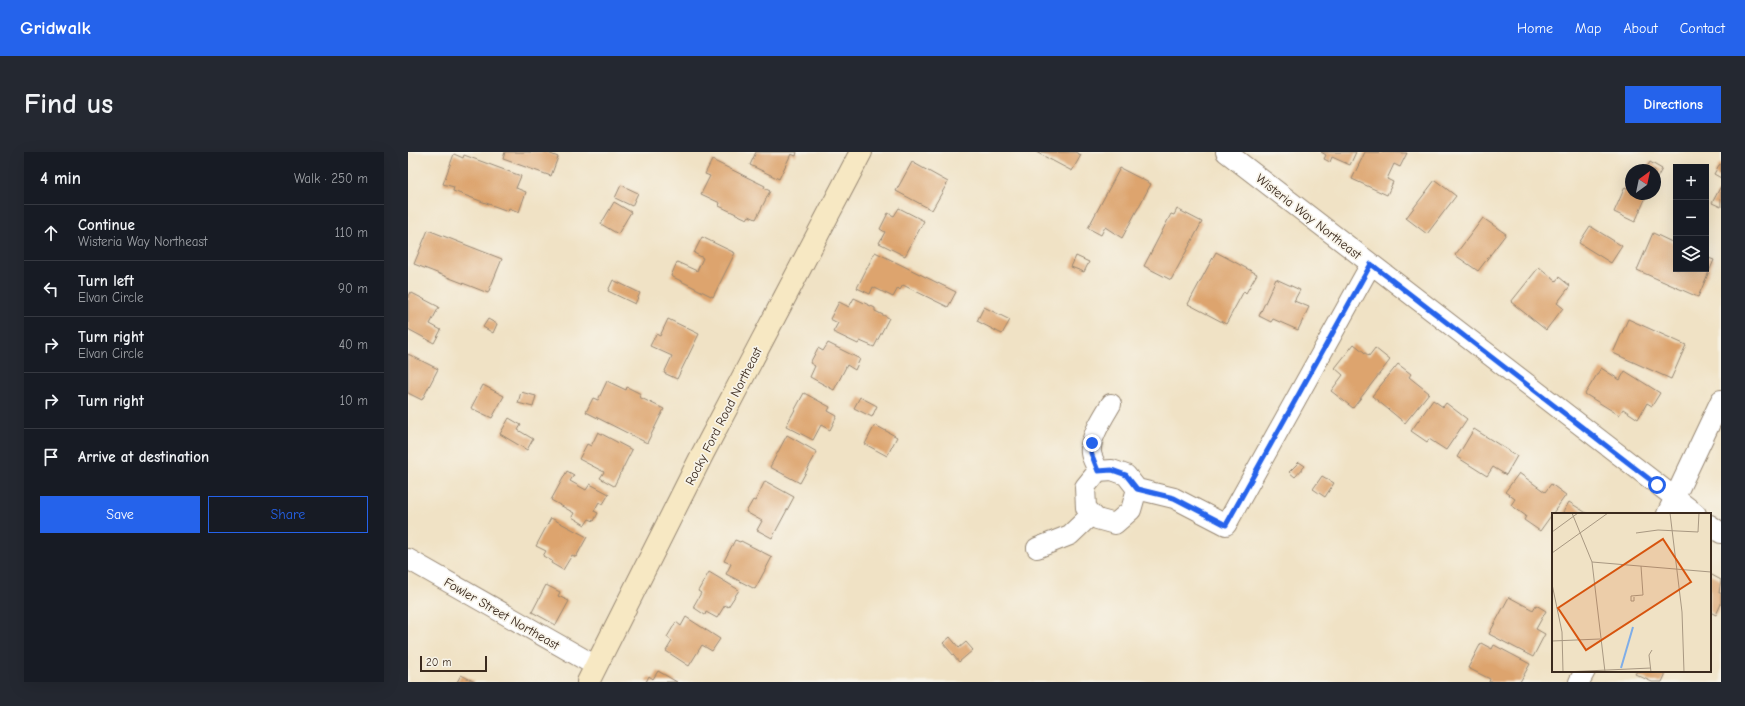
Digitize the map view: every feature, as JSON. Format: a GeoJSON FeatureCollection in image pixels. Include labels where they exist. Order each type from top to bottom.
{"type":"FeatureCollection","features":[{"type":"Feature","properties":{"kind":"street","name":"Rocky Ford Road Northeast"},"geometry":{"type":"LineString","coordinates":[[592,674],[707,446],[861,152]]}},
{"type":"Feature","properties":{"kind":"street","name":"Wisteria Way Northeast"},"geometry":{"type":"LineString","coordinates":[[1226,152],[1371,264],[1671,506],[1693,513]]}},
{"type":"Feature","properties":{"kind":"street"},"geometry":{"type":"LineString","coordinates":[[1137,489],[1131,510],[1115,524],[1097,519],[1086,508],[1085,487],[1098,471],[1112,470],[1126,475],[1137,489],[1174,498],[1226,525],[1371,264]]}},
{"type":"Feature","properties":{"kind":"street"},"geometry":{"type":"LineString","coordinates":[[1671,506],[1721,400]]}},
{"type":"Feature","properties":{"kind":"street"},"geometry":{"type":"LineString","coordinates":[[1098,471],[1091,453],[1092,443],[1099,425],[1112,404]]}},
{"type":"Feature","properties":{"kind":"street"},"geometry":{"type":"LineString","coordinates":[[1037,548],[1070,535],[1092,514]]}},
{"type":"Feature","properties":{"kind":"street"},"geometry":{"type":"LineString","coordinates":[[1711,526],[1721,534]]}},
{"type":"Feature","properties":{"kind":"street","name":"Fowler Street Northeast"},"geometry":{"type":"LineString","coordinates":[[408,559],[592,674]]}},
{"type":"Feature","properties":{"kind":"street"},"geometry":{"type":"LineString","coordinates":[[1579,682],[1584,672]]}},
{"type":"Feature","properties":{"kind":"building"},"geometry":{"type":"Polygon","coordinates":[[[505,152],[546,152],[558,157],[551,176],[503,159],[505,152]]]}},
{"type":"Feature","properties":{"kind":"building"},"geometry":{"type":"Polygon","coordinates":[[[756,152],[797,152],[796,156],[791,154],[779,179],[750,165],[756,152]]]}},
{"type":"Feature","properties":{"kind":"building"},"geometry":{"type":"Polygon","coordinates":[[[1036,152],[1075,152],[1081,155],[1072,171],[1036,152]]]}},
{"type":"Feature","properties":{"kind":"building"},"geometry":{"type":"Polygon","coordinates":[[[1321,152],[1356,152],[1350,165],[1332,157],[1330,162],[1324,159],[1326,155],[1321,152]]]}},
{"type":"Feature","properties":{"kind":"building"},"geometry":{"type":"Polygon","coordinates":[[[1365,152],[1407,153],[1400,167],[1394,164],[1387,179],[1393,182],[1387,195],[1352,179],[1365,152]]]}},
{"type":"Feature","properties":{"kind":"building"},"geometry":{"type":"Polygon","coordinates":[[[454,154],[463,158],[464,155],[521,176],[516,188],[526,192],[519,212],[509,208],[508,211],[453,191],[454,187],[443,184],[454,154]]]}},
{"type":"Feature","properties":{"kind":"building"},"geometry":{"type":"Polygon","coordinates":[[[712,160],[765,186],[764,188],[770,191],[756,219],[749,216],[747,219],[719,206],[720,203],[701,194],[710,176],[705,174],[712,160]]]}},
{"type":"Feature","properties":{"kind":"building"},"geometry":{"type":"Polygon","coordinates":[[[912,162],[948,182],[932,210],[896,191],[912,162]]]}},
{"type":"Feature","properties":{"kind":"building"},"geometry":{"type":"Polygon","coordinates":[[[1721,164],[1721,178],[1714,174],[1721,164]]]}},
{"type":"Feature","properties":{"kind":"building"},"geometry":{"type":"Polygon","coordinates":[[[1120,168],[1151,184],[1122,238],[1105,227],[1101,235],[1088,228],[1120,168]]]}},
{"type":"Feature","properties":{"kind":"building"},"geometry":{"type":"Polygon","coordinates":[[[1435,180],[1456,196],[1427,234],[1406,218],[1435,180]]]}},
{"type":"Feature","properties":{"kind":"building"},"geometry":{"type":"Polygon","coordinates":[[[621,185],[638,193],[632,206],[615,198],[621,185]]]}},
{"type":"Feature","properties":{"kind":"building"},"geometry":{"type":"Polygon","coordinates":[[[1721,186],[1721,207],[1712,203],[1721,186]]]}},
{"type":"Feature","properties":{"kind":"building"},"geometry":{"type":"Polygon","coordinates":[[[1625,187],[1625,200],[1645,200],[1635,222],[1614,212],[1625,187]]]}},
{"type":"Feature","properties":{"kind":"building"},"geometry":{"type":"Polygon","coordinates":[[[614,202],[631,212],[618,234],[601,224],[614,202]]]}},
{"type":"Feature","properties":{"kind":"building"},"geometry":{"type":"Polygon","coordinates":[[[899,208],[924,221],[905,256],[879,243],[885,232],[880,229],[888,213],[894,216],[899,208]]]}},
{"type":"Feature","properties":{"kind":"building"},"geometry":{"type":"Polygon","coordinates":[[[1177,209],[1202,222],[1171,280],[1144,266],[1171,214],[1174,215],[1177,209]]]}},
{"type":"Feature","properties":{"kind":"building"},"geometry":{"type":"Polygon","coordinates":[[[1483,218],[1506,234],[1478,271],[1455,255],[1483,218]]]}},
{"type":"Feature","properties":{"kind":"building"},"geometry":{"type":"Polygon","coordinates":[[[1590,226],[1622,246],[1611,263],[1579,243],[1590,226]]]}},
{"type":"Feature","properties":{"kind":"building"},"geometry":{"type":"Polygon","coordinates":[[[428,230],[502,259],[488,293],[414,264],[428,230]]]}},
{"type":"Feature","properties":{"kind":"building"},"geometry":{"type":"Polygon","coordinates":[[[1653,233],[1673,243],[1673,272],[1709,272],[1698,297],[1637,270],[1653,233]]]}},
{"type":"Feature","properties":{"kind":"building"},"geometry":{"type":"Polygon","coordinates":[[[702,237],[735,253],[713,297],[671,276],[677,262],[697,271],[703,258],[694,253],[702,237]]]}},
{"type":"Feature","properties":{"kind":"building"},"geometry":{"type":"Polygon","coordinates":[[[875,252],[956,292],[948,307],[903,285],[900,290],[898,288],[893,297],[873,287],[870,294],[857,288],[875,252]]]}},
{"type":"Feature","properties":{"kind":"building"},"geometry":{"type":"Polygon","coordinates":[[[1216,252],[1257,274],[1246,293],[1244,291],[1226,324],[1188,304],[1216,252]]]}},
{"type":"Feature","properties":{"kind":"building"},"geometry":{"type":"Polygon","coordinates":[[[1076,256],[1089,262],[1084,272],[1071,267],[1076,256]]]}},
{"type":"Feature","properties":{"kind":"building"},"geometry":{"type":"Polygon","coordinates":[[[1709,258],[1714,260],[1709,272],[1709,258]]]}},
{"type":"Feature","properties":{"kind":"building"},"geometry":{"type":"Polygon","coordinates":[[[1539,267],[1556,281],[1559,277],[1570,286],[1557,303],[1563,308],[1546,330],[1511,302],[1539,267]]]}},
{"type":"Feature","properties":{"kind":"building"},"geometry":{"type":"Polygon","coordinates":[[[1276,279],[1300,290],[1294,301],[1309,307],[1298,330],[1273,319],[1271,322],[1259,316],[1276,279]]]}},
{"type":"Feature","properties":{"kind":"building"},"geometry":{"type":"Polygon","coordinates":[[[613,280],[640,293],[635,304],[608,291],[613,280]]]}},
{"type":"Feature","properties":{"kind":"building"},"geometry":{"type":"Polygon","coordinates":[[[410,292],[439,307],[430,324],[441,330],[434,343],[408,329],[408,296],[410,292]]]}},
{"type":"Feature","properties":{"kind":"building"},"geometry":{"type":"Polygon","coordinates":[[[854,298],[875,308],[875,311],[889,318],[874,347],[860,341],[858,344],[833,332],[838,323],[830,319],[839,302],[849,307],[854,298]]]}},
{"type":"Feature","properties":{"kind":"building"},"geometry":{"type":"Polygon","coordinates":[[[984,307],[1010,320],[1002,334],[977,321],[984,307]]]}},
{"type":"Feature","properties":{"kind":"building"},"geometry":{"type":"Polygon","coordinates":[[[488,319],[497,324],[493,333],[483,327],[488,319]]]}},
{"type":"Feature","properties":{"kind":"building"},"geometry":{"type":"Polygon","coordinates":[[[668,319],[699,334],[677,379],[664,373],[672,356],[650,346],[656,334],[660,336],[668,319]]]}},
{"type":"Feature","properties":{"kind":"building"},"geometry":{"type":"Polygon","coordinates":[[[1628,319],[1686,345],[1671,379],[1613,353],[1628,319]]]}},
{"type":"Feature","properties":{"kind":"building"},"geometry":{"type":"Polygon","coordinates":[[[828,343],[860,359],[855,370],[847,365],[834,390],[810,377],[815,366],[810,363],[818,348],[823,351],[828,343]]]}},
{"type":"Feature","properties":{"kind":"building"},"geometry":{"type":"Polygon","coordinates":[[[1354,344],[1369,356],[1375,348],[1390,360],[1353,408],[1331,391],[1343,375],[1335,368],[1354,344]]]}},
{"type":"Feature","properties":{"kind":"building"},"geometry":{"type":"Polygon","coordinates":[[[408,354],[438,369],[422,400],[408,393],[408,354]]]}},
{"type":"Feature","properties":{"kind":"building"},"geometry":{"type":"Polygon","coordinates":[[[1398,364],[1411,374],[1409,377],[1429,393],[1405,423],[1372,396],[1398,364]]]}},
{"type":"Feature","properties":{"kind":"building"},"geometry":{"type":"Polygon","coordinates":[[[1601,368],[1620,380],[1625,371],[1660,393],[1652,406],[1647,403],[1638,419],[1623,409],[1619,415],[1585,394],[1601,368]]]}},
{"type":"Feature","properties":{"kind":"building"},"geometry":{"type":"Polygon","coordinates":[[[607,381],[626,390],[627,387],[641,394],[639,397],[664,409],[647,443],[586,412],[593,398],[598,400],[607,381]]]}},
{"type":"Feature","properties":{"kind":"building"},"geometry":{"type":"Polygon","coordinates":[[[483,385],[504,396],[492,418],[471,408],[483,385]]]}},
{"type":"Feature","properties":{"kind":"building"},"geometry":{"type":"Polygon","coordinates":[[[521,392],[536,396],[533,407],[518,403],[521,392]]]}},
{"type":"Feature","properties":{"kind":"building"},"geometry":{"type":"Polygon","coordinates":[[[804,393],[830,407],[828,411],[837,416],[830,430],[821,425],[813,440],[786,426],[804,393]]]}},
{"type":"Feature","properties":{"kind":"building"},"geometry":{"type":"Polygon","coordinates":[[[860,397],[877,406],[872,417],[854,408],[860,397]]]}},
{"type":"Feature","properties":{"kind":"building"},"geometry":{"type":"Polygon","coordinates":[[[1433,400],[1443,407],[1446,403],[1467,419],[1446,450],[1429,439],[1427,442],[1411,431],[1433,400]]]}},
{"type":"Feature","properties":{"kind":"building"},"geometry":{"type":"Polygon","coordinates":[[[509,418],[521,425],[518,430],[533,439],[527,450],[500,434],[509,418]]]}},
{"type":"Feature","properties":{"kind":"building"},"geometry":{"type":"Polygon","coordinates":[[[875,425],[897,437],[887,456],[865,444],[875,425]]]}},
{"type":"Feature","properties":{"kind":"building"},"geometry":{"type":"Polygon","coordinates":[[[1474,429],[1517,456],[1506,475],[1493,467],[1487,476],[1457,457],[1474,429]]]}},
{"type":"Feature","properties":{"kind":"building"},"geometry":{"type":"Polygon","coordinates":[[[598,432],[632,450],[614,486],[600,478],[604,472],[579,459],[587,444],[591,446],[598,432]]]}},
{"type":"Feature","properties":{"kind":"building"},"geometry":{"type":"Polygon","coordinates":[[[787,435],[817,452],[800,483],[770,467],[787,435]]]}},
{"type":"Feature","properties":{"kind":"building"},"geometry":{"type":"Polygon","coordinates":[[[1299,462],[1305,466],[1295,477],[1289,472],[1299,462]]]}},
{"type":"Feature","properties":{"kind":"building"},"geometry":{"type":"Polygon","coordinates":[[[567,471],[574,475],[570,481],[586,490],[590,484],[609,494],[603,504],[599,502],[594,511],[598,513],[594,521],[589,519],[585,525],[572,517],[574,513],[551,500],[567,471]]]}},
{"type":"Feature","properties":{"kind":"building"},"geometry":{"type":"Polygon","coordinates":[[[1519,473],[1545,492],[1551,484],[1566,495],[1540,531],[1524,520],[1526,516],[1511,505],[1515,499],[1505,492],[1519,473]]]}},
{"type":"Feature","properties":{"kind":"building"},"geometry":{"type":"Polygon","coordinates":[[[1322,476],[1334,483],[1325,497],[1313,489],[1322,476]]]}},
{"type":"Feature","properties":{"kind":"building"},"geometry":{"type":"Polygon","coordinates":[[[765,481],[794,497],[772,538],[757,530],[762,521],[746,512],[753,500],[755,501],[765,481]]]}},
{"type":"Feature","properties":{"kind":"building"},"geometry":{"type":"Polygon","coordinates":[[[1569,502],[1586,513],[1563,513],[1569,502]]]}},
{"type":"Feature","properties":{"kind":"building"},"geometry":{"type":"Polygon","coordinates":[[[551,518],[587,537],[576,557],[572,555],[563,570],[543,556],[546,551],[536,546],[551,518]]]}},
{"type":"Feature","properties":{"kind":"building"},"geometry":{"type":"Polygon","coordinates":[[[735,540],[741,541],[772,557],[755,589],[726,574],[731,564],[724,561],[735,540]]]}},
{"type":"Feature","properties":{"kind":"building"},"geometry":{"type":"Polygon","coordinates":[[[709,572],[739,590],[728,607],[725,605],[717,618],[706,612],[705,615],[693,607],[701,593],[698,591],[709,572]]]}},
{"type":"Feature","properties":{"kind":"building"},"geometry":{"type":"Polygon","coordinates":[[[1711,575],[1721,580],[1719,593],[1721,593],[1721,604],[1716,615],[1711,612],[1711,575]]]}},
{"type":"Feature","properties":{"kind":"building"},"geometry":{"type":"Polygon","coordinates":[[[546,585],[560,592],[558,596],[569,601],[556,625],[532,612],[546,585]]]}},
{"type":"Feature","properties":{"kind":"building"},"geometry":{"type":"Polygon","coordinates":[[[1509,597],[1533,610],[1536,605],[1546,611],[1536,629],[1545,634],[1533,657],[1489,634],[1509,597]]]}},
{"type":"Feature","properties":{"kind":"building"},"geometry":{"type":"Polygon","coordinates":[[[686,617],[720,639],[712,651],[702,645],[689,666],[666,651],[672,641],[667,637],[676,622],[681,626],[686,617]]]}},
{"type":"Feature","properties":{"kind":"building"},"geometry":{"type":"Polygon","coordinates":[[[950,637],[959,648],[966,642],[973,650],[959,662],[943,643],[950,637]]]}},
{"type":"Feature","properties":{"kind":"building"},"geometry":{"type":"Polygon","coordinates":[[[1481,643],[1492,649],[1494,645],[1530,664],[1520,682],[1489,682],[1490,679],[1468,668],[1481,643]]]}},
{"type":"Feature","properties":{"kind":"building"},"geometry":{"type":"Polygon","coordinates":[[[658,671],[677,682],[646,682],[649,676],[653,679],[658,671]]]}},
{"type":"Feature","properties":{"kind":"building"},"geometry":{"type":"Polygon","coordinates":[[[1636,672],[1667,672],[1662,682],[1652,682],[1635,674],[1636,672]]]}},
{"type":"Feature","properties":{"kind":"building"},"geometry":{"type":"Polygon","coordinates":[[[461,675],[475,682],[457,682],[461,675]]]}},
{"type":"Feature","properties":{"kind":"route"},"geometry":{"type":"LineString","coordinates":[[1092,443],[1091,453],[1098,471],[1112,470],[1126,475],[1137,489],[1174,498],[1226,525],[1371,264],[1657,485]]}}]}
